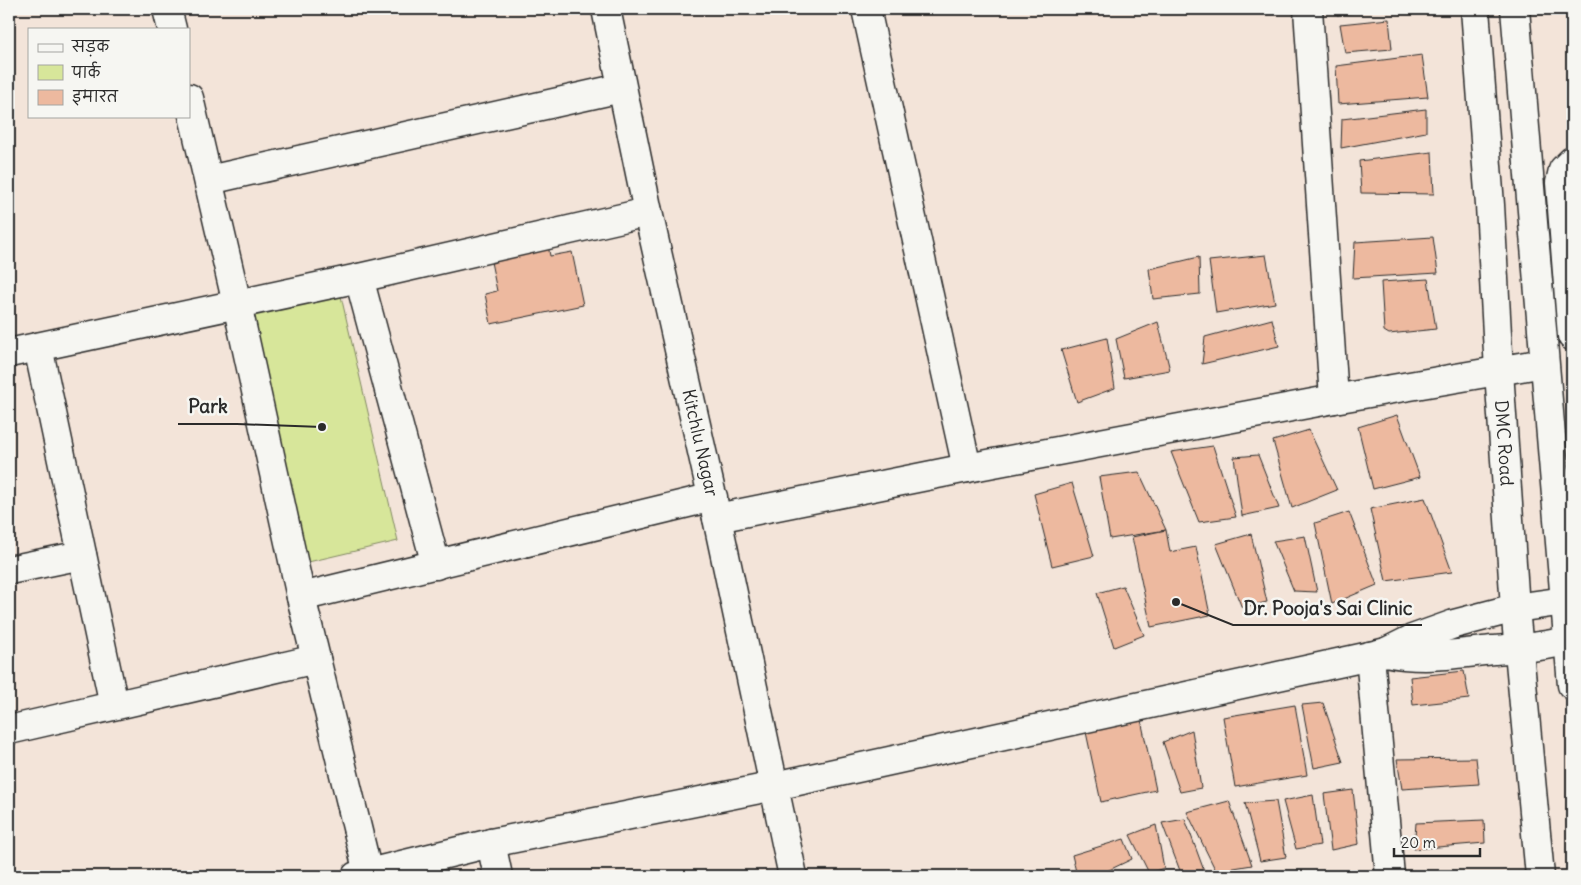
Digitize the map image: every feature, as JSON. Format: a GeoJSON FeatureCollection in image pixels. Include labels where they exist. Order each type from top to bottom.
{"type":"FeatureCollection","features":[{"type":"Feature","properties":{"kind":"street"},"geometry":{"type":"LineString","coordinates":[[167,9],[172,28]]}},
{"type":"Feature","properties":{"kind":"street","name":"Kitchlu Nagar"},"geometry":{"type":"LineString","coordinates":[[606,9],[621,88],[715,508],[793,876]]}},
{"type":"Feature","properties":{"kind":"street"},"geometry":{"type":"LineString","coordinates":[[866,9],[967,468]]}},
{"type":"Feature","properties":{"kind":"street"},"geometry":{"type":"LineString","coordinates":[[1308,9],[1334,400]]}},
{"type":"Feature","properties":{"kind":"street","name":"DMC Road"},"geometry":{"type":"LineString","coordinates":[[1475,9],[1490,205],[1515,608],[1540,876]]}},
{"type":"Feature","properties":{"kind":"street"},"geometry":{"type":"LineString","coordinates":[[1515,9],[1544,363],[1568,601],[1572,685]]}},
{"type":"Feature","properties":{"kind":"street"},"geometry":{"type":"LineString","coordinates":[[209,180],[621,88]]}},
{"type":"Feature","properties":{"kind":"street"},"geometry":{"type":"LineString","coordinates":[[190,102],[237,304],[362,875],[492,843],[774,786],[1378,654],[1434,630],[1515,608],[1568,601]]}},
{"type":"Feature","properties":{"kind":"street"},"geometry":{"type":"LineString","coordinates":[[1572,161],[1563,170],[1560,182],[1572,336]]}},
{"type":"Feature","properties":{"kind":"street"},"geometry":{"type":"LineString","coordinates":[[9,353],[360,278],[648,212]]}},
{"type":"Feature","properties":{"kind":"street"},"geometry":{"type":"LineString","coordinates":[[360,278],[436,564]]}},
{"type":"Feature","properties":{"kind":"street"},"geometry":{"type":"LineString","coordinates":[[38,347],[114,705]]}},
{"type":"Feature","properties":{"kind":"street"},"geometry":{"type":"LineString","coordinates":[[301,597],[436,564],[715,508],[967,468],[1544,363]]}},
{"type":"Feature","properties":{"kind":"street"},"geometry":{"type":"LineString","coordinates":[[9,570],[82,555]]}},
{"type":"Feature","properties":{"kind":"street"},"geometry":{"type":"LineString","coordinates":[[1378,654],[1406,656],[1448,655],[1519,648],[1570,640]]}},
{"type":"Feature","properties":{"kind":"street"},"geometry":{"type":"LineString","coordinates":[[1378,654],[1382,874]]}},
{"type":"Feature","properties":{"kind":"street"},"geometry":{"type":"LineString","coordinates":[[9,730],[316,659]]}},
{"type":"Feature","properties":{"kind":"street"},"geometry":{"type":"LineString","coordinates":[[492,843],[498,876]]}},
{"type":"Feature","properties":{"kind":"green space"},"geometry":{"type":"Polygon","coordinates":[[[340,292],[398,541],[304,563],[246,314],[340,292]]]}},
{"type":"Feature","properties":{"kind":"building"},"geometry":{"type":"Polygon","coordinates":[[[1337,9],[1378,9],[1337,15],[1337,9]]]}},
{"type":"Feature","properties":{"kind":"building"},"geometry":{"type":"Polygon","coordinates":[[[1389,19],[1392,49],[1345,53],[1340,24],[1389,19]]]}},
{"type":"Feature","properties":{"kind":"building"},"geometry":{"type":"Polygon","coordinates":[[[1422,55],[1428,97],[1338,104],[1336,66],[1422,55]]]}},
{"type":"Feature","properties":{"kind":"building"},"geometry":{"type":"Polygon","coordinates":[[[1426,109],[1426,132],[1341,148],[1342,119],[1426,109]]]}},
{"type":"Feature","properties":{"kind":"building"},"geometry":{"type":"Polygon","coordinates":[[[1432,152],[1434,194],[1361,193],[1359,161],[1432,152]]]}},
{"type":"Feature","properties":{"kind":"building"},"geometry":{"type":"Polygon","coordinates":[[[1433,237],[1438,273],[1353,278],[1355,242],[1433,237]]]}},
{"type":"Feature","properties":{"kind":"building"},"geometry":{"type":"Polygon","coordinates":[[[548,245],[550,256],[572,252],[583,305],[491,324],[485,294],[497,291],[490,257],[548,245]]]}},
{"type":"Feature","properties":{"kind":"building"},"geometry":{"type":"Polygon","coordinates":[[[1266,255],[1275,303],[1216,313],[1209,261],[1266,255]]]}},
{"type":"Feature","properties":{"kind":"building"},"geometry":{"type":"Polygon","coordinates":[[[1199,257],[1200,294],[1153,299],[1149,269],[1199,257]]]}},
{"type":"Feature","properties":{"kind":"building"},"geometry":{"type":"Polygon","coordinates":[[[1428,279],[1436,329],[1389,334],[1384,331],[1381,282],[1428,279]]]}},
{"type":"Feature","properties":{"kind":"building"},"geometry":{"type":"Polygon","coordinates":[[[1272,319],[1279,346],[1202,364],[1205,337],[1272,319]]]}},
{"type":"Feature","properties":{"kind":"building"},"geometry":{"type":"Polygon","coordinates":[[[1158,322],[1170,370],[1124,378],[1116,339],[1158,322]]]}},
{"type":"Feature","properties":{"kind":"building"},"geometry":{"type":"Polygon","coordinates":[[[1107,338],[1115,388],[1077,402],[1061,350],[1107,338]]]}},
{"type":"Feature","properties":{"kind":"building"},"geometry":{"type":"Polygon","coordinates":[[[1397,415],[1420,477],[1373,489],[1358,427],[1397,415]]]}},
{"type":"Feature","properties":{"kind":"building"},"geometry":{"type":"Polygon","coordinates":[[[1309,430],[1337,490],[1292,508],[1273,441],[1309,430]]]}},
{"type":"Feature","properties":{"kind":"building"},"geometry":{"type":"Polygon","coordinates":[[[1213,446],[1236,517],[1199,522],[1171,452],[1213,446]]]}},
{"type":"Feature","properties":{"kind":"building"},"geometry":{"type":"Polygon","coordinates":[[[1258,455],[1279,508],[1242,516],[1234,457],[1258,455]]]}},
{"type":"Feature","properties":{"kind":"building"},"geometry":{"type":"Polygon","coordinates":[[[1139,472],[1166,530],[1110,539],[1099,477],[1139,472]]]}},
{"type":"Feature","properties":{"kind":"building"},"geometry":{"type":"Polygon","coordinates":[[[1072,483],[1094,556],[1052,566],[1034,494],[1072,483]]]}},
{"type":"Feature","properties":{"kind":"building"},"geometry":{"type":"Polygon","coordinates":[[[1425,498],[1452,572],[1386,581],[1370,509],[1425,498]]]}},
{"type":"Feature","properties":{"kind":"building"},"geometry":{"type":"Polygon","coordinates":[[[1349,512],[1377,585],[1332,604],[1315,523],[1349,512]]]}},
{"type":"Feature","properties":{"kind":"building"},"geometry":{"type":"Polygon","coordinates":[[[1166,530],[1170,552],[1196,547],[1210,615],[1151,627],[1132,537],[1166,530]]]}},
{"type":"Feature","properties":{"kind":"building"},"geometry":{"type":"Polygon","coordinates":[[[1251,534],[1267,602],[1242,608],[1216,544],[1251,534]]]}},
{"type":"Feature","properties":{"kind":"building"},"geometry":{"type":"Polygon","coordinates":[[[1305,536],[1317,592],[1294,591],[1273,541],[1305,536]]]}},
{"type":"Feature","properties":{"kind":"building"},"geometry":{"type":"Polygon","coordinates":[[[1123,586],[1144,635],[1114,647],[1097,593],[1123,586]]]}},
{"type":"Feature","properties":{"kind":"building"},"geometry":{"type":"Polygon","coordinates":[[[1464,671],[1469,699],[1413,705],[1410,677],[1464,671]]]}},
{"type":"Feature","properties":{"kind":"building"},"geometry":{"type":"Polygon","coordinates":[[[1323,703],[1343,762],[1314,768],[1302,705],[1323,703]]]}},
{"type":"Feature","properties":{"kind":"building"},"geometry":{"type":"Polygon","coordinates":[[[1295,705],[1307,775],[1235,787],[1223,717],[1295,705]]]}},
{"type":"Feature","properties":{"kind":"building"},"geometry":{"type":"Polygon","coordinates":[[[1141,720],[1156,790],[1101,802],[1086,732],[1141,720]]]}},
{"type":"Feature","properties":{"kind":"building"},"geometry":{"type":"Polygon","coordinates":[[[1192,730],[1201,788],[1180,792],[1163,742],[1192,730]]]}},
{"type":"Feature","properties":{"kind":"building"},"geometry":{"type":"Polygon","coordinates":[[[1476,758],[1479,784],[1402,789],[1397,759],[1476,758]]]}},
{"type":"Feature","properties":{"kind":"building"},"geometry":{"type":"Polygon","coordinates":[[[1353,790],[1359,844],[1331,850],[1324,794],[1353,790]]]}},
{"type":"Feature","properties":{"kind":"building"},"geometry":{"type":"Polygon","coordinates":[[[1313,795],[1320,845],[1296,849],[1283,801],[1313,795]]]}},
{"type":"Feature","properties":{"kind":"building"},"geometry":{"type":"Polygon","coordinates":[[[1229,801],[1252,865],[1216,871],[1187,812],[1229,801]]]}},
{"type":"Feature","properties":{"kind":"building"},"geometry":{"type":"Polygon","coordinates":[[[1276,801],[1286,857],[1260,861],[1245,803],[1276,801]]]}},
{"type":"Feature","properties":{"kind":"building"},"geometry":{"type":"Polygon","coordinates":[[[1185,819],[1206,876],[1182,876],[1162,823],[1185,819]]]}},
{"type":"Feature","properties":{"kind":"building"},"geometry":{"type":"Polygon","coordinates":[[[1484,820],[1485,843],[1414,849],[1416,823],[1484,820]]]}},
{"type":"Feature","properties":{"kind":"building"},"geometry":{"type":"Polygon","coordinates":[[[1156,825],[1164,868],[1149,873],[1130,835],[1156,825]]]}},
{"type":"Feature","properties":{"kind":"building"},"geometry":{"type":"Polygon","coordinates":[[[1124,839],[1132,859],[1107,871],[1109,876],[1077,876],[1072,855],[1124,839]]]}},
{"type":"Feature","properties":{"kind":"place","name":"Park"},"geometry":{"type":"Point","coordinates":[322,427]}},
{"type":"Feature","properties":{"kind":"place","name":"Dr. Pooja's Sai Clinic"},"geometry":{"type":"Point","coordinates":[1176,602]}}]}
